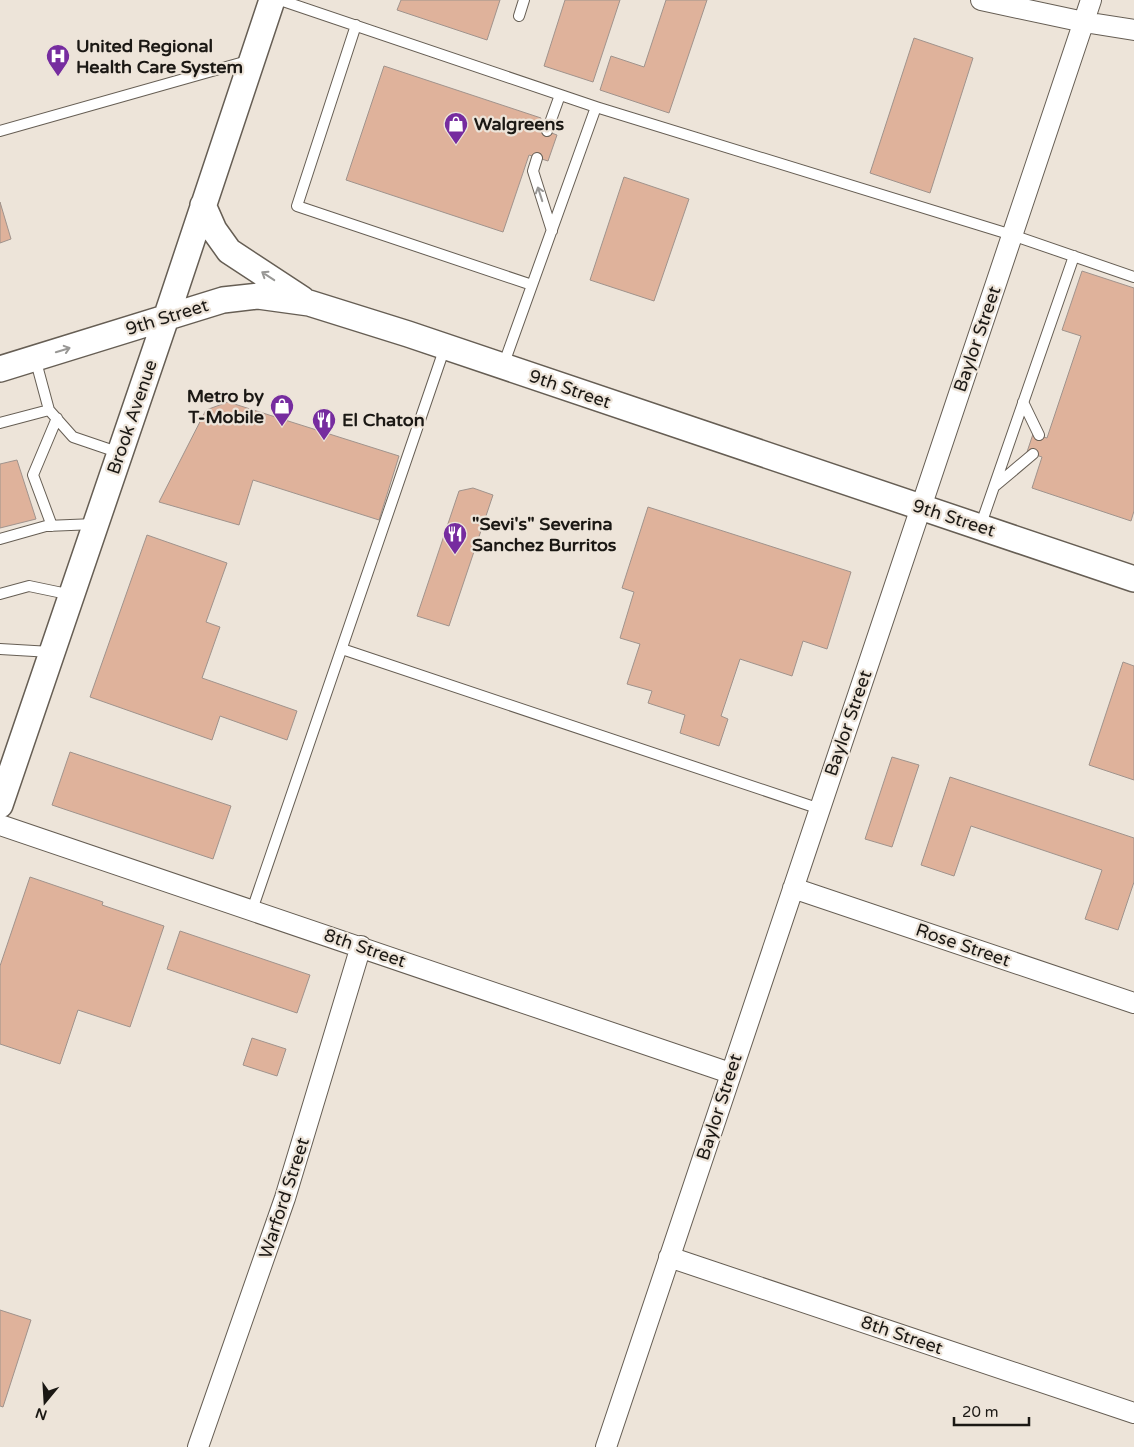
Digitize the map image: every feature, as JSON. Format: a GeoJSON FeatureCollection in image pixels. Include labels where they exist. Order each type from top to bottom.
{"type":"FeatureCollection","features":[{"type":"Feature","properties":{"kind":"street","name":"Brook Avenue"},"geometry":{"type":"LineString","coordinates":[[0,805],[272,0]]}},
{"type":"Feature","properties":{"kind":"street"},"geometry":{"type":"LineString","coordinates":[[981,0],[1084,22],[1134,30]]}},
{"type":"Feature","properties":{"kind":"street","name":"Baylor Street"},"geometry":{"type":"LineString","coordinates":[[606,1447],[730,1072],[1091,0]]}},
{"type":"Feature","properties":{"kind":"street"},"geometry":{"type":"LineString","coordinates":[[204,205],[214,230],[229,251],[309,303]]}},
{"type":"Feature","properties":{"kind":"street","name":"9th Street"},"geometry":{"type":"LineString","coordinates":[[0,369],[222,300],[258,296],[309,303],[446,346],[1134,579]]}},
{"type":"Feature","properties":{"kind":"street","name":"8th Street"},"geometry":{"type":"LineString","coordinates":[[0,825],[730,1072]]}},
{"type":"Feature","properties":{"kind":"street","name":"Rose Street"},"geometry":{"type":"LineString","coordinates":[[793,888],[1134,1003]]}},
{"type":"Feature","properties":{"kind":"street","name":"Warford Street"},"geometry":{"type":"LineString","coordinates":[[198,1447],[285,1198],[360,946]]}},
{"type":"Feature","properties":{"kind":"street","name":"8th Street"},"geometry":{"type":"LineString","coordinates":[[670,1257],[1134,1413]]}},
{"type":"Feature","properties":{"kind":"lane"},"geometry":{"type":"LineString","coordinates":[[280,0],[560,95],[1012,235],[1134,276]]}},
{"type":"Feature","properties":{"kind":"lane"},"geometry":{"type":"LineString","coordinates":[[519,16],[524,0]]}},
{"type":"Feature","properties":{"kind":"lane"},"geometry":{"type":"LineString","coordinates":[[356,25],[296,206],[532,285]]}},
{"type":"Feature","properties":{"kind":"lane"},"geometry":{"type":"LineString","coordinates":[[0,131],[252,60]]}},
{"type":"Feature","properties":{"kind":"lane"},"geometry":{"type":"LineString","coordinates":[[547,131],[560,95]]}},
{"type":"Feature","properties":{"kind":"lane"},"geometry":{"type":"LineString","coordinates":[[503,366],[596,106]]}},
{"type":"Feature","properties":{"kind":"lane"},"geometry":{"type":"LineString","coordinates":[[538,158],[533,171],[552,231]]}},
{"type":"Feature","properties":{"kind":"lane"},"geometry":{"type":"LineString","coordinates":[[980,527],[1074,256]]}},
{"type":"Feature","properties":{"kind":"lane"},"geometry":{"type":"LineString","coordinates":[[252,910],[446,346]]}},
{"type":"Feature","properties":{"kind":"lane"},"geometry":{"type":"LineString","coordinates":[[35,358],[49,410],[73,437],[120,452]]}},
{"type":"Feature","properties":{"kind":"lane"},"geometry":{"type":"LineString","coordinates":[[1023,402],[1039,435]]}},
{"type":"Feature","properties":{"kind":"lane"},"geometry":{"type":"LineString","coordinates":[[0,423],[49,410]]}},
{"type":"Feature","properties":{"kind":"lane"},"geometry":{"type":"LineString","coordinates":[[52,526],[32,475],[57,418]]}},
{"type":"Feature","properties":{"kind":"lane"},"geometry":{"type":"LineString","coordinates":[[994,486],[1033,454]]}},
{"type":"Feature","properties":{"kind":"lane"},"geometry":{"type":"LineString","coordinates":[[0,539],[52,526],[96,524]]}},
{"type":"Feature","properties":{"kind":"lane"},"geometry":{"type":"LineString","coordinates":[[0,594],[30,586],[72,595]]}},
{"type":"Feature","properties":{"kind":"lane"},"geometry":{"type":"LineString","coordinates":[[0,649],[52,652]]}},
{"type":"Feature","properties":{"kind":"lane"},"geometry":{"type":"LineString","coordinates":[[342,649],[820,809]]}},
{"type":"Feature","properties":{"kind":"building"},"geometry":{"type":"Polygon","coordinates":[[[401,0],[500,0],[487,40],[397,10],[401,0]]]}},
{"type":"Feature","properties":{"kind":"building"},"geometry":{"type":"Polygon","coordinates":[[[565,0],[620,0],[593,82],[544,66],[565,0]]]}},
{"type":"Feature","properties":{"kind":"building"},"geometry":{"type":"Polygon","coordinates":[[[666,0],[707,0],[669,113],[600,90],[611,56],[644,67],[666,0]]]}},
{"type":"Feature","properties":{"kind":"building"},"geometry":{"type":"Polygon","coordinates":[[[914,38],[973,58],[930,193],[870,173],[914,38]]]}},
{"type":"Feature","properties":{"kind":"building","name":"Walgreens"},"geometry":{"type":"Polygon","coordinates":[[[384,66],[541,118],[538,128],[557,135],[548,161],[529,155],[503,232],[346,180],[384,66]]]}},
{"type":"Feature","properties":{"kind":"building"},"geometry":{"type":"Polygon","coordinates":[[[624,177],[689,199],[654,301],[590,280],[624,177]]]}},
{"type":"Feature","properties":{"kind":"building"},"geometry":{"type":"Polygon","coordinates":[[[0,202],[11,239],[0,243],[0,202]]]}},
{"type":"Feature","properties":{"kind":"building"},"geometry":{"type":"Polygon","coordinates":[[[1082,271],[1134,288],[1134,511],[1131,521],[1032,488],[1042,457],[1027,452],[1033,434],[1047,438],[1081,336],[1062,330],[1082,271]]]}},
{"type":"Feature","properties":{"kind":"building"},"geometry":{"type":"Polygon","coordinates":[[[228,402],[399,456],[379,520],[253,480],[239,525],[159,502],[206,410],[228,402]]]}},
{"type":"Feature","properties":{"kind":"building"},"geometry":{"type":"Polygon","coordinates":[[[17,460],[36,519],[0,528],[0,464],[17,460]]]}},
{"type":"Feature","properties":{"kind":"building","name":"\"Sevi's\" Severina Sanchez Burritos"},"geometry":{"type":"Polygon","coordinates":[[[473,488],[493,495],[449,626],[417,616],[459,491],[473,488]]]}},
{"type":"Feature","properties":{"kind":"building"},"geometry":{"type":"Polygon","coordinates":[[[648,507],[851,572],[827,649],[803,641],[792,676],[740,659],[721,716],[728,719],[719,746],[680,733],[685,715],[648,703],[652,691],[627,684],[640,644],[620,638],[634,592],[622,588],[648,507]]]}},
{"type":"Feature","properties":{"kind":"building"},"geometry":{"type":"Polygon","coordinates":[[[147,535],[227,563],[206,622],[220,627],[202,678],[297,711],[287,740],[220,716],[212,740],[90,697],[147,535]]]}},
{"type":"Feature","properties":{"kind":"building"},"geometry":{"type":"Polygon","coordinates":[[[1123,662],[1134,666],[1134,780],[1089,765],[1123,662]]]}},
{"type":"Feature","properties":{"kind":"building"},"geometry":{"type":"Polygon","coordinates":[[[70,752],[231,806],[213,859],[52,805],[70,752]]]}},
{"type":"Feature","properties":{"kind":"building"},"geometry":{"type":"Polygon","coordinates":[[[892,757],[919,765],[892,847],[865,839],[892,757]]]}},
{"type":"Feature","properties":{"kind":"building"},"geometry":{"type":"Polygon","coordinates":[[[950,777],[1134,838],[1134,882],[1118,930],[1085,919],[1102,870],[971,826],[954,876],[921,865],[950,777]]]}},
{"type":"Feature","properties":{"kind":"building"},"geometry":{"type":"Polygon","coordinates":[[[30,877],[103,902],[102,905],[164,926],[130,1027],[78,1010],[60,1064],[0,1044],[0,966],[30,877]]]}},
{"type":"Feature","properties":{"kind":"building"},"geometry":{"type":"Polygon","coordinates":[[[180,931],[310,975],[297,1013],[167,969],[180,931]]]}},
{"type":"Feature","properties":{"kind":"building"},"geometry":{"type":"Polygon","coordinates":[[[252,1038],[286,1049],[277,1076],[243,1065],[252,1038]]]}},
{"type":"Feature","properties":{"kind":"building"},"geometry":{"type":"Polygon","coordinates":[[[0,1310],[31,1320],[3,1407],[0,1406],[0,1310]]]}},
{"type":"Feature","properties":{"kind":"place","name":"United Regional Health Care System"},"geometry":{"type":"Point","coordinates":[58,77]}},
{"type":"Feature","properties":{"kind":"place","name":"Walgreens"},"geometry":{"type":"Point","coordinates":[456,145]}},
{"type":"Feature","properties":{"kind":"place","name":"Metro by T-Mobile"},"geometry":{"type":"Point","coordinates":[282,427]}},
{"type":"Feature","properties":{"kind":"place","name":"El Chaton"},"geometry":{"type":"Point","coordinates":[324,441]}},
{"type":"Feature","properties":{"kind":"place","name":"\"Sevi's\" Severina Sanchez Burritos"},"geometry":{"type":"Point","coordinates":[455,555]}}]}
